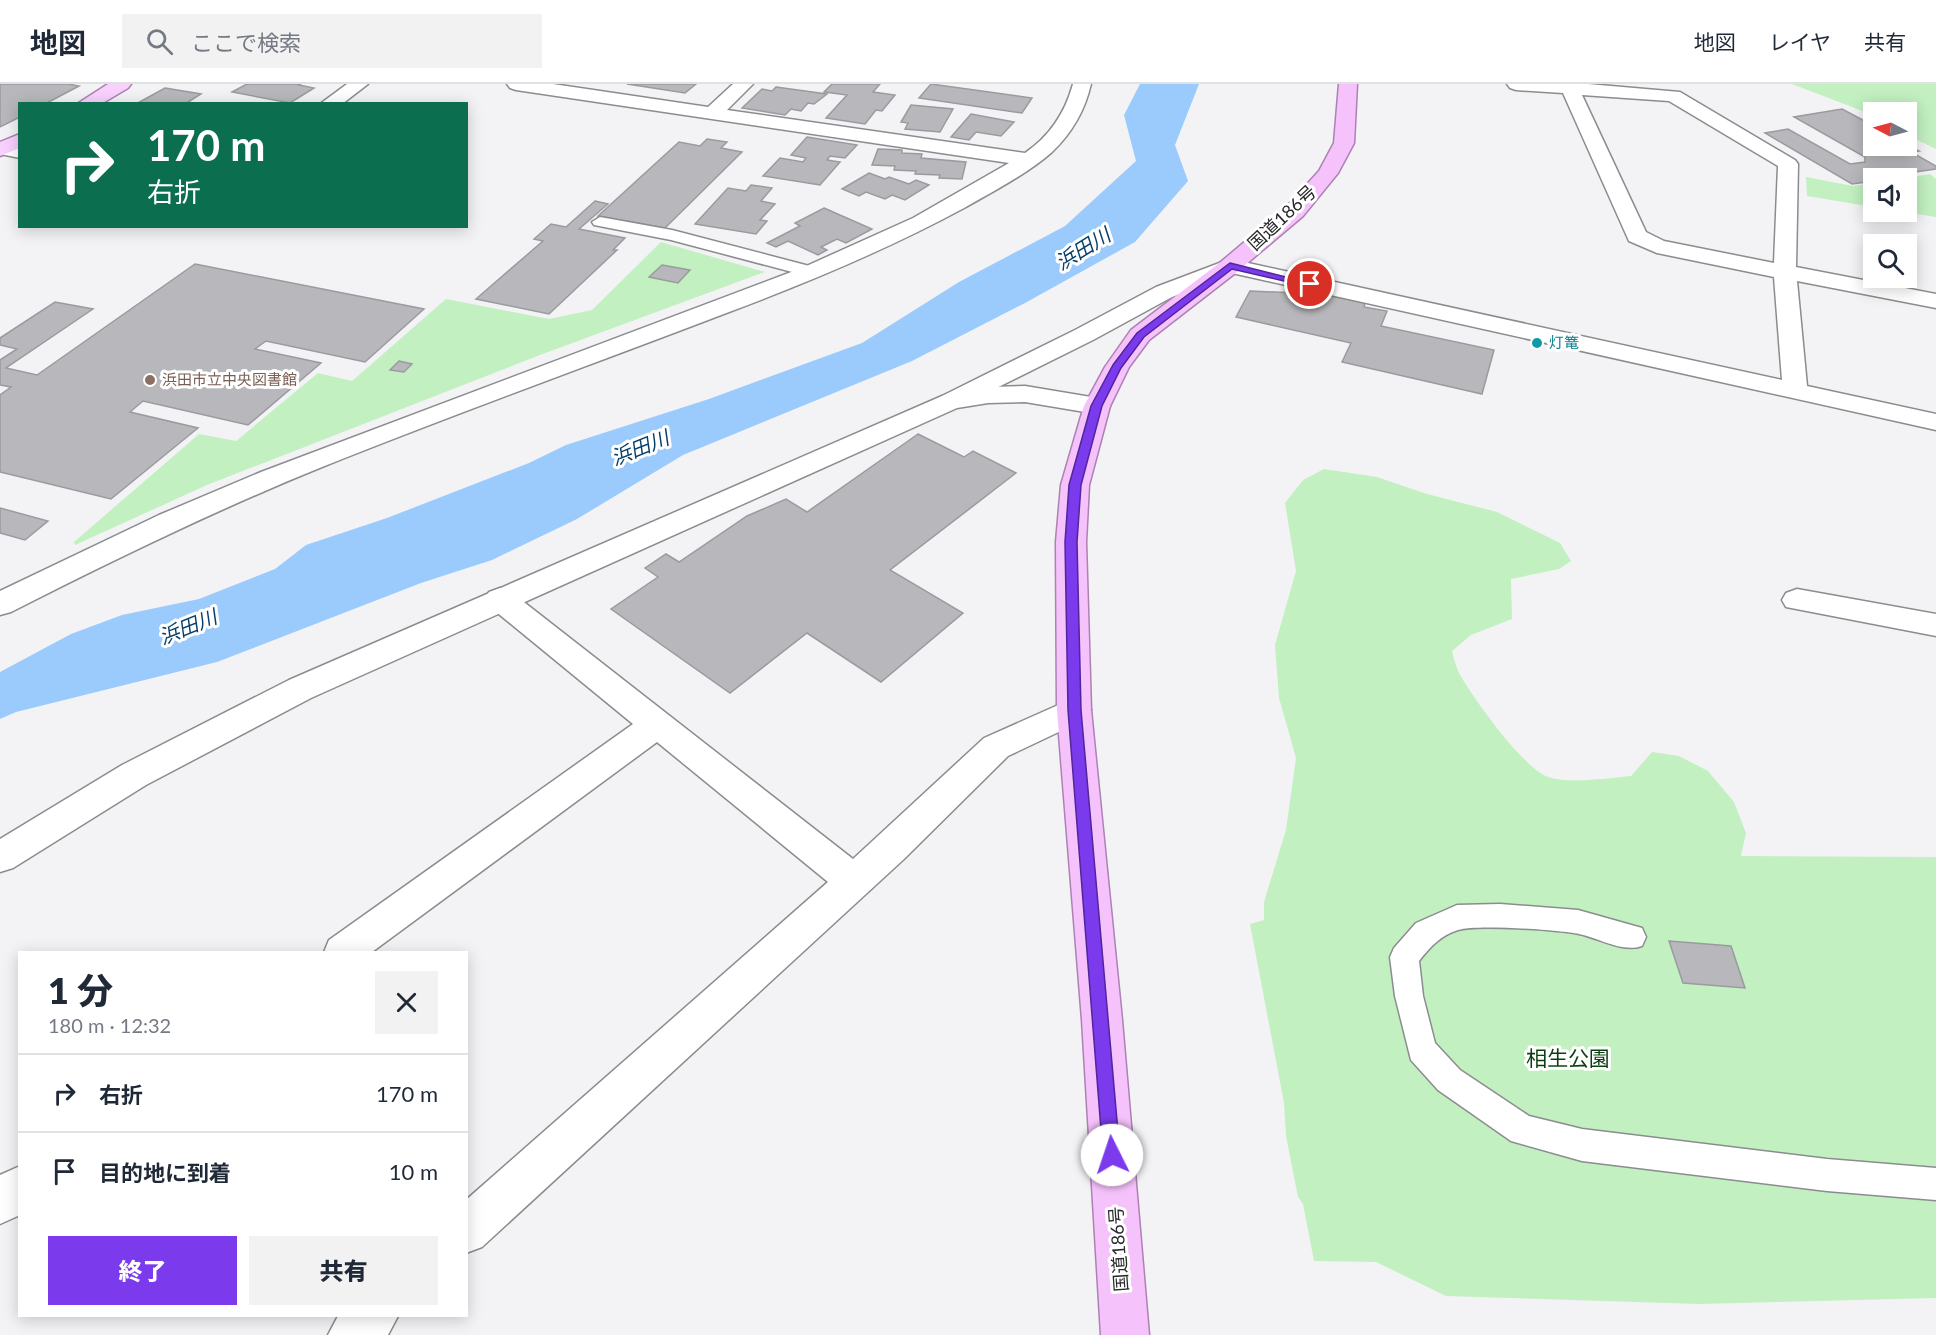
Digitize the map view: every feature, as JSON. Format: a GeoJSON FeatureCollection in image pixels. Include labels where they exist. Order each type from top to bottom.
{"type":"FeatureCollection","features":[{"type":"Feature","properties":{"kind":"highway","name":"国道186号"},"geometry":{"type":"LineString","coordinates":[[1125,1335],[1102,1020],[1074,710],[1071,542],[1075,485],[1096,406],[1116,367],[1140,335],[1230,266],[1295,210],[1328,173],[1344,143],[1348,84]]}},
{"type":"Feature","properties":{"kind":"main road"},"geometry":{"type":"LineString","coordinates":[[90,102],[122,84]]}},
{"type":"Feature","properties":{"kind":"street"},"geometry":{"type":"LineString","coordinates":[[332,102],[359,84]]}},
{"type":"Feature","properties":{"kind":"street"},"geometry":{"type":"LineString","coordinates":[[516,84],[1029,160]]}},
{"type":"Feature","properties":{"kind":"street"},"geometry":{"type":"LineString","coordinates":[[712,113],[744,84]]}},
{"type":"Feature","properties":{"kind":"street"},"geometry":{"type":"LineString","coordinates":[[0,604],[224,497],[844,260],[929,219],[1029,160],[1053,140],[1071,119],[1082,84]]}},
{"type":"Feature","properties":{"kind":"street"},"geometry":{"type":"LineString","coordinates":[[1516,84],[1569,86],[1673,96],[1788,164],[1785,272],[1795,390]]}},
{"type":"Feature","properties":{"kind":"street"},"geometry":{"type":"LineString","coordinates":[[1569,86],[1637,236],[1657,246],[1936,301]]}},
{"type":"Feature","properties":{"kind":"street"},"geometry":{"type":"LineString","coordinates":[[0,857],[134,775],[300,689],[951,401],[1084,335],[1164,292],[1230,266],[1936,422]]}},
{"type":"Feature","properties":{"kind":"street"},"geometry":{"type":"LineString","coordinates":[[951,401],[988,395],[1025,394],[1096,406]]}},
{"type":"Feature","properties":{"kind":"street"},"geometry":{"type":"LineString","coordinates":[[500,599],[854,881]]}},
{"type":"Feature","properties":{"kind":"street"},"geometry":{"type":"LineString","coordinates":[[1797,600],[1936,625]]}},
{"type":"Feature","properties":{"kind":"street"},"geometry":{"type":"LineString","coordinates":[[468,1230],[854,881],[996,747],[1074,710]]}},
{"type":"Feature","properties":{"kind":"street"},"geometry":{"type":"LineString","coordinates":[[344,951],[656,725]]}},
{"type":"Feature","properties":{"kind":"street"},"geometry":{"type":"LineString","coordinates":[[0,1202],[18,1189]]}},
{"type":"Feature","properties":{"kind":"street"},"geometry":{"type":"LineString","coordinates":[[352,1335],[373,1317]]}},
{"type":"Feature","properties":{"kind":"lane"},"geometry":{"type":"LineString","coordinates":[[600,222],[672,235],[812,272]]}},
{"type":"Feature","properties":{"kind":"lane"},"geometry":{"type":"LineString","coordinates":[[1632,937],[1578,922],[1500,916],[1457,917],[1426,932],[1404,957],[1409,996],[1422,1050],[1449,1080],[1522,1130],[1582,1145],[1827,1175],[1936,1184]]}},
{"type":"Feature","properties":{"kind":"green space"},"geometry":{"type":"Polygon","coordinates":[[[1792,84],[1936,84],[1936,149],[1917,140],[1917,102],[1863,102],[1863,111],[1792,84]]]}},
{"type":"Feature","properties":{"kind":"green space"},"geometry":{"type":"Polygon","coordinates":[[[1930,174],[1936,179],[1936,217],[1917,214],[1917,176],[1930,174]]]}},
{"type":"Feature","properties":{"kind":"green space"},"geometry":{"type":"Polygon","coordinates":[[[1806,177],[1853,186],[1863,184],[1863,205],[1807,196],[1806,177]]]}},
{"type":"Feature","properties":{"kind":"green space"},"geometry":{"type":"Polygon","coordinates":[[[661,242],[765,272],[540,355],[207,485],[75,545],[74,542],[199,434],[236,441],[318,373],[352,381],[446,299],[549,319],[592,310],[661,242]]]}},
{"type":"Feature","properties":{"kind":"green space","name":"相生公園"},"geometry":{"type":"Polygon","coordinates":[[[1324,469],[1377,477],[1427,494],[1497,512],[1560,543],[1571,561],[1559,569],[1511,579],[1512,619],[1471,635],[1452,651],[1459,673],[1475,699],[1513,747],[1538,771],[1548,777],[1567,780],[1631,776],[1652,752],[1679,756],[1708,771],[1734,802],[1746,833],[1741,856],[1936,857],[1936,1298],[1699,1304],[1446,1296],[1376,1262],[1314,1261],[1286,1136],[1284,1103],[1250,924],[1264,920],[1264,902],[1286,830],[1296,758],[1279,698],[1275,645],[1296,571],[1285,503],[1303,480],[1324,469]]]}},
{"type":"Feature","properties":{"kind":"water","name":"浜田川"},"geometry":{"type":"Polygon","coordinates":[[[1140,84],[1199,84],[1175,145],[1188,181],[1135,242],[1025,303],[912,361],[683,455],[577,519],[492,560],[421,583],[217,662],[16,712],[0,719],[0,672],[71,634],[122,615],[199,599],[275,569],[306,545],[387,518],[529,463],[566,445],[709,399],[862,343],[959,282],[1065,226],[1136,161],[1124,115],[1140,84]]]}},
{"type":"Feature","properties":{"kind":"building"},"geometry":{"type":"Polygon","coordinates":[[[0,84],[79,86],[49,102],[18,102],[18,118],[0,127],[0,84]]]}},
{"type":"Feature","properties":{"kind":"building"},"geometry":{"type":"Polygon","coordinates":[[[247,84],[301,84],[299,85],[314,88],[292,102],[232,92],[247,84]]]}},
{"type":"Feature","properties":{"kind":"building"},"geometry":{"type":"Polygon","coordinates":[[[627,84],[696,84],[685,93],[627,84]]]}},
{"type":"Feature","properties":{"kind":"building"},"geometry":{"type":"Polygon","coordinates":[[[832,84],[880,84],[873,92],[895,95],[882,111],[876,110],[865,124],[826,118],[847,95],[824,92],[832,84]]]}},
{"type":"Feature","properties":{"kind":"building"},"geometry":{"type":"Polygon","coordinates":[[[931,84],[1032,98],[1022,113],[919,98],[931,84]]]}},
{"type":"Feature","properties":{"kind":"building"},"geometry":{"type":"Polygon","coordinates":[[[776,87],[827,94],[814,104],[808,103],[801,111],[791,109],[785,115],[742,108],[762,89],[772,91],[776,87]]]}},
{"type":"Feature","properties":{"kind":"building"},"geometry":{"type":"Polygon","coordinates":[[[165,88],[201,94],[188,102],[140,102],[165,88]]]}},
{"type":"Feature","properties":{"kind":"building"},"geometry":{"type":"Polygon","coordinates":[[[911,105],[953,109],[940,132],[905,129],[908,123],[901,122],[911,105]]]}},
{"type":"Feature","properties":{"kind":"building"},"geometry":{"type":"Polygon","coordinates":[[[1842,109],[1863,120],[1863,156],[1794,117],[1842,109]]]}},
{"type":"Feature","properties":{"kind":"building"},"geometry":{"type":"Polygon","coordinates":[[[971,114],[1014,122],[1001,136],[976,132],[969,140],[951,137],[971,114]]]}},
{"type":"Feature","properties":{"kind":"building"},"geometry":{"type":"Polygon","coordinates":[[[1788,129],[1850,164],[1865,162],[1863,156],[1917,155],[1936,166],[1936,169],[1917,172],[1917,168],[1863,168],[1863,182],[1852,184],[1765,133],[1788,129]]]}},
{"type":"Feature","properties":{"kind":"building"},"geometry":{"type":"Polygon","coordinates":[[[807,137],[857,145],[845,158],[830,156],[827,160],[840,162],[820,185],[763,176],[780,158],[803,162],[806,158],[791,155],[807,137]]]}},
{"type":"Feature","properties":{"kind":"building"},"geometry":{"type":"Polygon","coordinates":[[[707,139],[727,142],[721,148],[742,152],[665,228],[598,216],[679,142],[700,146],[707,139]]]}},
{"type":"Feature","properties":{"kind":"building"},"geometry":{"type":"Polygon","coordinates":[[[878,149],[922,154],[921,158],[966,162],[962,179],[939,178],[940,175],[894,170],[895,166],[872,165],[878,149]]]}},
{"type":"Feature","properties":{"kind":"building"},"geometry":{"type":"Polygon","coordinates":[[[869,173],[909,184],[916,180],[929,185],[905,200],[892,195],[885,199],[866,192],[859,196],[842,189],[869,173]]]}},
{"type":"Feature","properties":{"kind":"building"},"geometry":{"type":"Polygon","coordinates":[[[751,185],[772,188],[761,201],[775,204],[760,220],[767,221],[756,234],[695,224],[728,188],[746,191],[751,185]]]}},
{"type":"Feature","properties":{"kind":"building"},"geometry":{"type":"Polygon","coordinates":[[[595,201],[608,204],[579,229],[625,238],[613,250],[617,250],[549,314],[476,299],[543,241],[534,239],[551,224],[566,227],[595,201]]]}},
{"type":"Feature","properties":{"kind":"building"},"geometry":{"type":"Polygon","coordinates":[[[824,208],[872,229],[846,243],[837,239],[821,247],[827,250],[818,255],[788,241],[776,247],[767,243],[800,226],[795,223],[824,208]]]}},
{"type":"Feature","properties":{"kind":"building","name":"浜田市立中央図書館"},"geometry":{"type":"Polygon","coordinates":[[[195,264],[424,309],[365,362],[266,341],[255,349],[321,363],[248,425],[143,401],[130,412],[198,428],[111,499],[0,472],[0,395],[11,387],[0,385],[0,360],[17,349],[0,345],[0,338],[55,302],[93,309],[6,368],[37,375],[195,264]]]}},
{"type":"Feature","properties":{"kind":"building"},"geometry":{"type":"Polygon","coordinates":[[[662,265],[690,270],[678,283],[649,277],[662,265]]]}},
{"type":"Feature","properties":{"kind":"building"},"geometry":{"type":"Polygon","coordinates":[[[1250,291],[1321,294],[1365,303],[1364,307],[1387,311],[1381,326],[1494,350],[1482,394],[1342,362],[1351,343],[1236,317],[1250,291]]]}},
{"type":"Feature","properties":{"kind":"building"},"geometry":{"type":"Polygon","coordinates":[[[399,361],[412,364],[404,372],[390,370],[399,361]]]}},
{"type":"Feature","properties":{"kind":"building"},"geometry":{"type":"Polygon","coordinates":[[[918,434],[964,457],[973,451],[1016,473],[890,570],[963,613],[881,682],[807,633],[730,693],[611,609],[658,577],[645,568],[666,554],[679,562],[747,516],[786,499],[807,512],[918,434]]]}},
{"type":"Feature","properties":{"kind":"building"},"geometry":{"type":"Polygon","coordinates":[[[0,508],[48,521],[25,540],[0,533],[0,508]]]}},
{"type":"Feature","properties":{"kind":"building"},"geometry":{"type":"Polygon","coordinates":[[[1669,941],[1731,946],[1745,988],[1683,983],[1669,941]]]}},
{"type":"Feature","properties":{"kind":"place","name":"灯篭"},"geometry":{"type":"Point","coordinates":[1537,343]}},
{"type":"Feature","properties":{"kind":"place","name":"浜田市立中央図書館"},"geometry":{"type":"Point","coordinates":[150,380]}},
{"type":"Feature","properties":{"kind":"route"},"geometry":{"type":"LineString","coordinates":[[1112,1155],[1074,710],[1071,542],[1075,485],[1096,406],[1116,367],[1140,335],[1230,266],[1310,284]]}}]}
